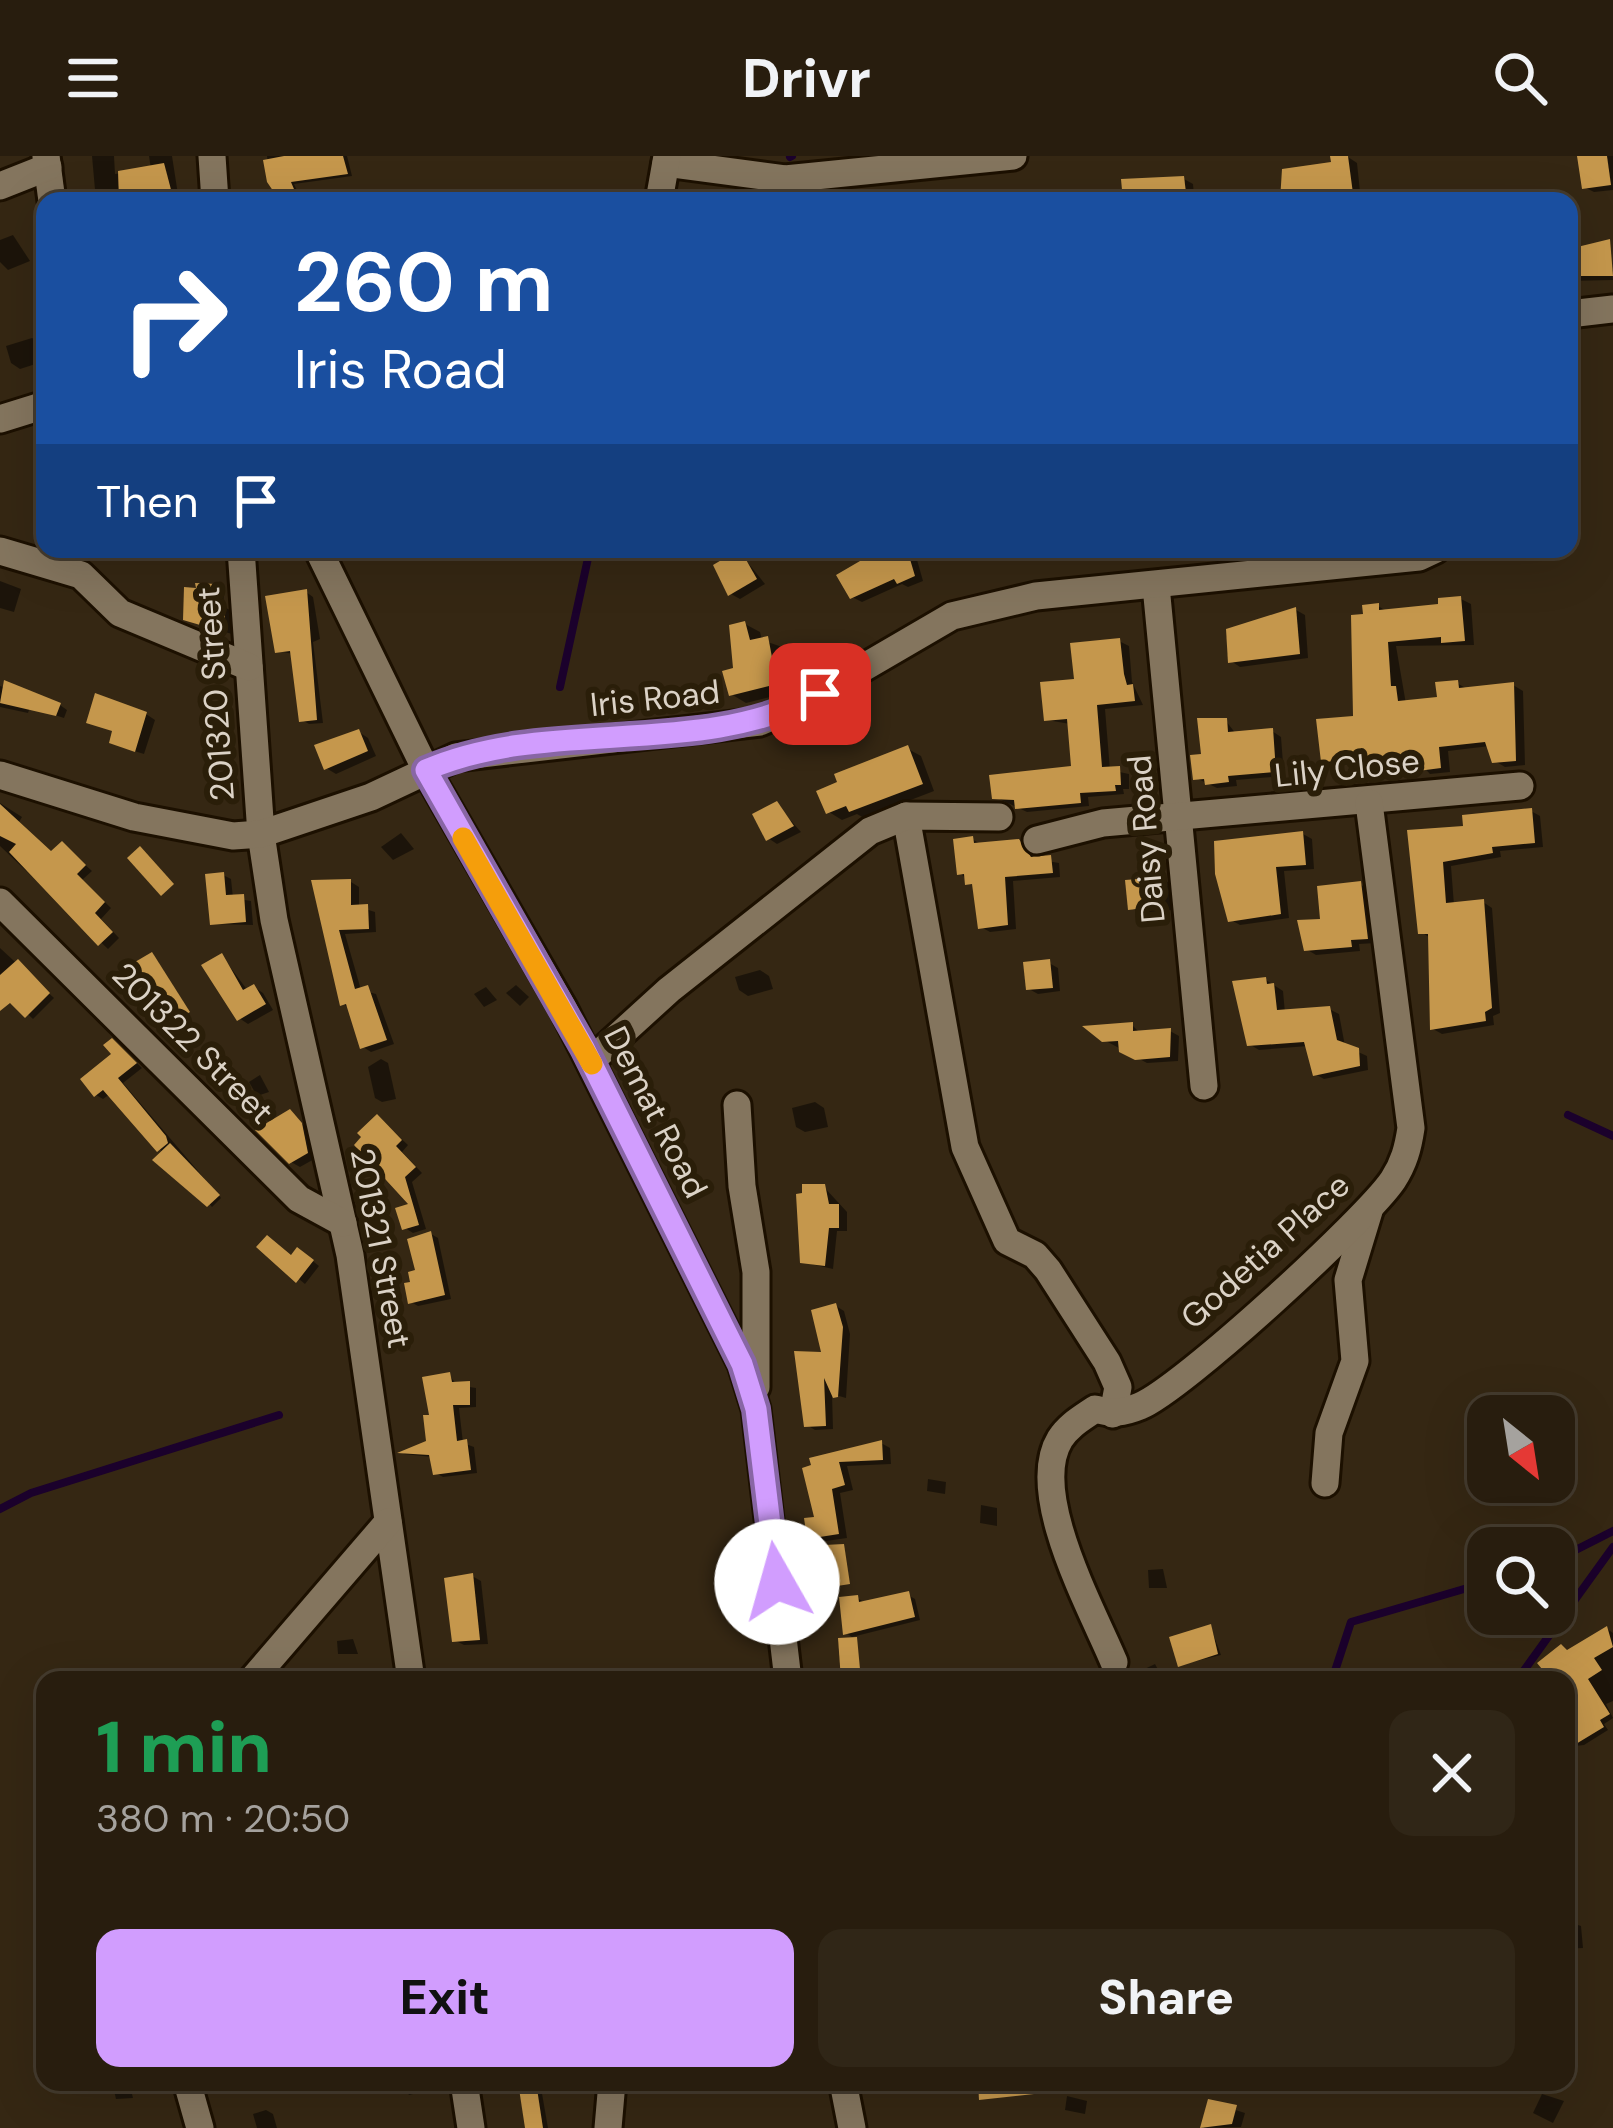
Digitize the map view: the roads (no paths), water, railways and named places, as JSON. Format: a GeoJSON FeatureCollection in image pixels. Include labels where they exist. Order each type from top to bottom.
{"type":"FeatureCollection","features":[{"type":"Feature","properties":{"kind":"street"},"geometry":{"type":"LineString","coordinates":[[212,156],[214,192]]}},
{"type":"Feature","properties":{"kind":"street"},"geometry":{"type":"LineString","coordinates":[[661,192],[667,160],[785,178],[1013,156]]}},
{"type":"Feature","properties":{"kind":"street"},"geometry":{"type":"LineString","coordinates":[[0,186],[47,161],[51,192]]}},
{"type":"Feature","properties":{"kind":"street"},"geometry":{"type":"LineString","coordinates":[[1578,313],[1613,309]]}},
{"type":"Feature","properties":{"kind":"street"},"geometry":{"type":"LineString","coordinates":[[0,419],[36,408]]}},
{"type":"Feature","properties":{"kind":"street"},"geometry":{"type":"LineString","coordinates":[[0,551],[36,556]]}},
{"type":"Feature","properties":{"kind":"street","name":"201320 Street"},"geometry":{"type":"LineString","coordinates":[[242,558],[261,834]]}},
{"type":"Feature","properties":{"kind":"street","name":"Demat Road"},"geometry":{"type":"LineString","coordinates":[[322,558],[426,770],[591,1061],[734,1346],[756,1409],[787,1671]]}},
{"type":"Feature","properties":{"kind":"street","name":"Iris Road"},"geometry":{"type":"LineString","coordinates":[[261,834],[485,752],[760,722],[974,608],[1036,596],[1411,558]]}},
{"type":"Feature","properties":{"kind":"street"},"geometry":{"type":"LineString","coordinates":[[81,562],[120,613],[249,667]]}},
{"type":"Feature","properties":{"kind":"street","name":"Daisy Road"},"geometry":{"type":"LineString","coordinates":[[1156,586],[1204,1085]]}},
{"type":"Feature","properties":{"kind":"street"},"geometry":{"type":"LineString","coordinates":[[0,776],[154,821],[233,836],[261,834]]}},
{"type":"Feature","properties":{"kind":"street","name":"Lily Close"},"geometry":{"type":"LineString","coordinates":[[1037,840],[1103,823],[1520,786]]}},
{"type":"Feature","properties":{"kind":"street","name":"Godetia Place"},"geometry":{"type":"LineString","coordinates":[[1114,1662],[1058,1528],[1052,1496],[1053,1454],[1060,1439],[1096,1409],[1113,1414],[1154,1397],[1305,1270],[1373,1202],[1406,1157],[1411,1128],[1369,802]]}},
{"type":"Feature","properties":{"kind":"street"},"geometry":{"type":"LineString","coordinates":[[591,1061],[854,840],[907,816],[999,817]]}},
{"type":"Feature","properties":{"kind":"street"},"geometry":{"type":"LineString","coordinates":[[907,816],[964,1147],[1010,1245],[1032,1253],[1048,1270],[1107,1361],[1118,1387],[1113,1414]]}},
{"type":"Feature","properties":{"kind":"street","name":"201321 Street"},"geometry":{"type":"LineString","coordinates":[[261,834],[299,1050],[343,1223],[410,1671]]}},
{"type":"Feature","properties":{"kind":"street","name":"201322 Street"},"geometry":{"type":"LineString","coordinates":[[0,902],[298,1198],[343,1223]]}},
{"type":"Feature","properties":{"kind":"street"},"geometry":{"type":"LineString","coordinates":[[736,1105],[742,1186],[756,1272],[756,1409]]}},
{"type":"Feature","properties":{"kind":"street"},"geometry":{"type":"LineString","coordinates":[[1324,1484],[1329,1433],[1355,1361],[1348,1286],[1352,1257],[1373,1202]]}},
{"type":"Feature","properties":{"kind":"street"},"geometry":{"type":"LineString","coordinates":[[260,1671],[388,1522]]}},
{"type":"Feature","properties":{"kind":"street"},"geometry":{"type":"LineString","coordinates":[[190,2091],[200,2128]]}},
{"type":"Feature","properties":{"kind":"street"},"geometry":{"type":"LineString","coordinates":[[465,2091],[471,2128]]}},
{"type":"Feature","properties":{"kind":"street"},"geometry":{"type":"LineString","coordinates":[[608,2128],[611,2091]]}},
{"type":"Feature","properties":{"kind":"street"},"geometry":{"type":"LineString","coordinates":[[845,2091],[852,2128]]}},
{"type":"Feature","properties":{"kind":"waterway"},"geometry":{"type":"LineString","coordinates":[[560,687],[588,558]]}},
{"type":"Feature","properties":{"kind":"waterway"},"geometry":{"type":"LineString","coordinates":[[1568,1115],[1613,1136]]}},
{"type":"Feature","properties":{"kind":"waterway"},"geometry":{"type":"LineString","coordinates":[[0,1509],[31,1493],[279,1415]]}},
{"type":"Feature","properties":{"kind":"waterway"},"geometry":{"type":"LineString","coordinates":[[1575,1550],[1613,1531]]}},
{"type":"Feature","properties":{"kind":"waterway"},"geometry":{"type":"LineString","coordinates":[[1523,1671],[1613,1547]]}},
{"type":"Feature","properties":{"kind":"waterway"},"geometry":{"type":"LineString","coordinates":[[1335,1671],[1351,1622],[1467,1588]]}}]}
